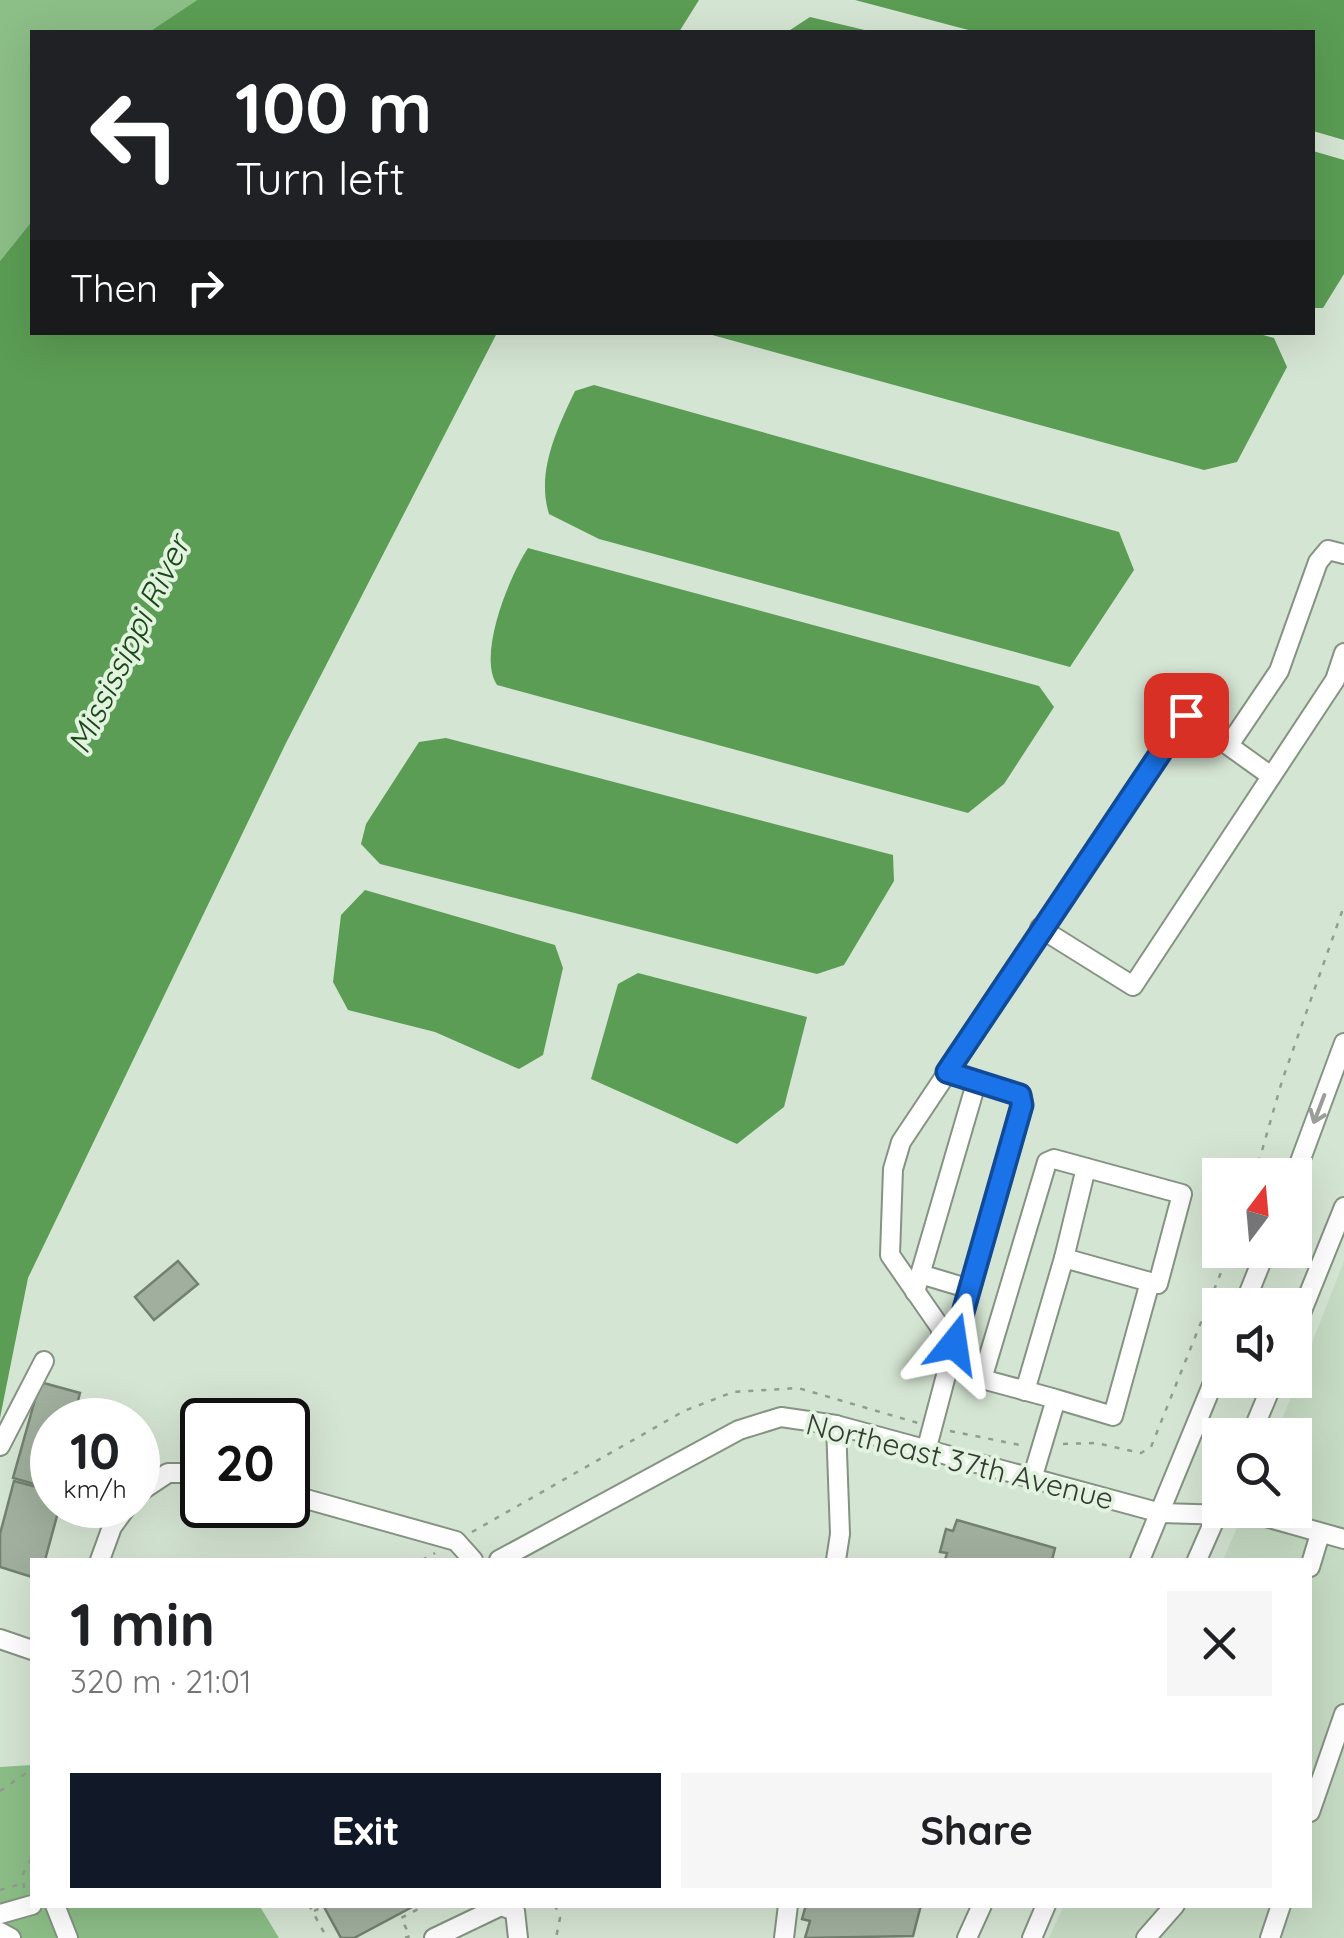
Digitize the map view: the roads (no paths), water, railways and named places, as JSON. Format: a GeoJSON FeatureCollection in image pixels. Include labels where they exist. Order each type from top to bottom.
{"type":"FeatureCollection","features":[{"type":"Feature","properties":{"kind":"street"},"geometry":{"type":"LineString","coordinates":[[1228,746],[1279,670],[1318,562],[1328,550],[1344,554]]}},
{"type":"Feature","properties":{"kind":"street"},"geometry":{"type":"LineString","coordinates":[[1040,928],[1134,986],[1334,680],[1344,653]]}},
{"type":"Feature","properties":{"kind":"street"},"geometry":{"type":"LineString","coordinates":[[949,1364],[940,1327],[918,1284],[890,1254],[893,1169],[901,1142],[1040,928],[1186,715],[1271,776]]}},
{"type":"Feature","properties":{"kind":"street"},"geometry":{"type":"LineString","coordinates":[[1300,1158],[1344,1043]]}},
{"type":"Feature","properties":{"kind":"street"},"geometry":{"type":"LineString","coordinates":[[926,1451],[1022,1105],[1020,1095],[1011,1089],[947,1072]]}},
{"type":"Feature","properties":{"kind":"street"},"geometry":{"type":"LineString","coordinates":[[918,1284],[976,1080]]}},
{"type":"Feature","properties":{"kind":"street"},"geometry":{"type":"LineString","coordinates":[[1064,1258],[1158,1284],[1182,1194],[1054,1159],[1047,1162],[982,1379],[1113,1416],[1150,1282]]}},
{"type":"Feature","properties":{"kind":"street"},"geometry":{"type":"LineString","coordinates":[[1026,1390],[1086,1168]]}},
{"type":"Feature","properties":{"kind":"street"},"geometry":{"type":"LineString","coordinates":[[1311,1288],[1344,1207]]}},
{"type":"Feature","properties":{"kind":"street"},"geometry":{"type":"LineString","coordinates":[[918,1284],[970,1289]]}},
{"type":"Feature","properties":{"kind":"street"},"geometry":{"type":"LineString","coordinates":[[0,1446],[44,1360]]}},
{"type":"Feature","properties":{"kind":"street"},"geometry":{"type":"LineString","coordinates":[[1141,1558],[1207,1398]]}},
{"type":"Feature","properties":{"kind":"street"},"geometry":{"type":"LineString","coordinates":[[1032,1479],[1056,1399]]}},
{"type":"Feature","properties":{"kind":"street","name":"Northeast 37th Avenue"},"geometry":{"type":"LineString","coordinates":[[503,1558],[757,1422],[781,1417],[836,1425],[1161,1513],[1202,1513]]}},
{"type":"Feature","properties":{"kind":"street"},"geometry":{"type":"LineString","coordinates":[[836,1425],[840,1534],[836,1558]]}},
{"type":"Feature","properties":{"kind":"street"},"geometry":{"type":"LineString","coordinates":[[310,1500],[456,1541],[471,1558]]}},
{"type":"Feature","properties":{"kind":"street"},"geometry":{"type":"LineString","coordinates":[[101,1558],[112,1528]]}},
{"type":"Feature","properties":{"kind":"street"},"geometry":{"type":"LineString","coordinates":[[1198,1558],[1211,1528]]}},
{"type":"Feature","properties":{"kind":"street","name":"Northeast 37th Avenue"},"geometry":{"type":"LineString","coordinates":[[1301,1528],[1344,1539]]}},
{"type":"Feature","properties":{"kind":"street"},"geometry":{"type":"LineString","coordinates":[[1312,1560],[1320,1534]]}},
{"type":"Feature","properties":{"kind":"street"},"geometry":{"type":"LineString","coordinates":[[0,1639],[30,1649]]}},
{"type":"Feature","properties":{"kind":"street"},"geometry":{"type":"LineString","coordinates":[[1312,1806],[1344,1714]]}},
{"type":"Feature","properties":{"kind":"street"},"geometry":{"type":"LineString","coordinates":[[0,1914],[30,1906]]}},
{"type":"Feature","properties":{"kind":"street"},"geometry":{"type":"LineString","coordinates":[[57,1908],[68,1938]]}},
{"type":"Feature","properties":{"kind":"street"},"geometry":{"type":"LineString","coordinates":[[434,1938],[497,1908]]}},
{"type":"Feature","properties":{"kind":"street"},"geometry":{"type":"LineString","coordinates":[[507,1908],[515,1911],[520,1925],[518,1938]]}},
{"type":"Feature","properties":{"kind":"street"},"geometry":{"type":"LineString","coordinates":[[784,1938],[788,1908]]}},
{"type":"Feature","properties":{"kind":"street"},"geometry":{"type":"LineString","coordinates":[[967,1938],[981,1908]]}},
{"type":"Feature","properties":{"kind":"street"},"geometry":{"type":"LineString","coordinates":[[1032,1938],[1045,1908]]}},
{"type":"Feature","properties":{"kind":"street"},"geometry":{"type":"LineString","coordinates":[[1146,1938],[1172,1908]]}},
{"type":"Feature","properties":{"kind":"street"},"geometry":{"type":"LineString","coordinates":[[1270,1938],[1279,1908]]}},
{"type":"Feature","properties":{"kind":"street"},"geometry":{"type":"LineString","coordinates":[[0,1932],[11,1938]]}},
{"type":"Feature","properties":{"kind":"water"},"geometry":{"type":"Polygon","coordinates":[[[197,0],[699,0],[680,30],[152,30],[197,0]]]}},
{"type":"Feature","properties":{"kind":"water"},"geometry":{"type":"Polygon","coordinates":[[[855,0],[1344,0],[1344,140],[1315,132],[1315,30],[968,30],[855,0]]]}},
{"type":"Feature","properties":{"kind":"water"},"geometry":{"type":"Polygon","coordinates":[[[810,17],[865,30],[790,30],[810,17]]]}},
{"type":"Feature","properties":{"kind":"water"},"geometry":{"type":"Polygon","coordinates":[[[1315,152],[1344,160],[1344,274],[1323,308],[1315,308],[1315,152]]]}},
{"type":"Feature","properties":{"kind":"water","name":"Mississippi River"},"geometry":{"type":"Polygon","coordinates":[[[30,224],[30,335],[496,335],[286,743],[28,1278],[0,1418],[0,261],[30,224]]]}},
{"type":"Feature","properties":{"kind":"water"},"geometry":{"type":"Polygon","coordinates":[[[712,335],[1274,338],[1287,367],[1237,462],[1204,470],[712,335]]]}},
{"type":"Feature","properties":{"kind":"water"},"geometry":{"type":"Polygon","coordinates":[[[594,385],[1119,532],[1134,570],[1070,667],[599,539],[549,514],[545,482],[555,436],[575,391],[594,385]]]}},
{"type":"Feature","properties":{"kind":"water"},"geometry":{"type":"Polygon","coordinates":[[[528,548],[1039,686],[1054,707],[1004,784],[968,813],[497,685],[492,672],[493,636],[512,577],[528,548]]]}},
{"type":"Feature","properties":{"kind":"water"},"geometry":{"type":"Polygon","coordinates":[[[446,738],[893,855],[894,881],[844,965],[817,974],[380,864],[361,844],[366,824],[419,742],[446,738]]]}},
{"type":"Feature","properties":{"kind":"water"},"geometry":{"type":"Polygon","coordinates":[[[365,890],[555,945],[563,968],[543,1055],[519,1069],[435,1032],[348,1010],[333,982],[341,915],[365,890]]]}},
{"type":"Feature","properties":{"kind":"water"},"geometry":{"type":"Polygon","coordinates":[[[638,973],[807,1017],[784,1107],[737,1144],[591,1079],[618,984],[638,973]]]}}]}
